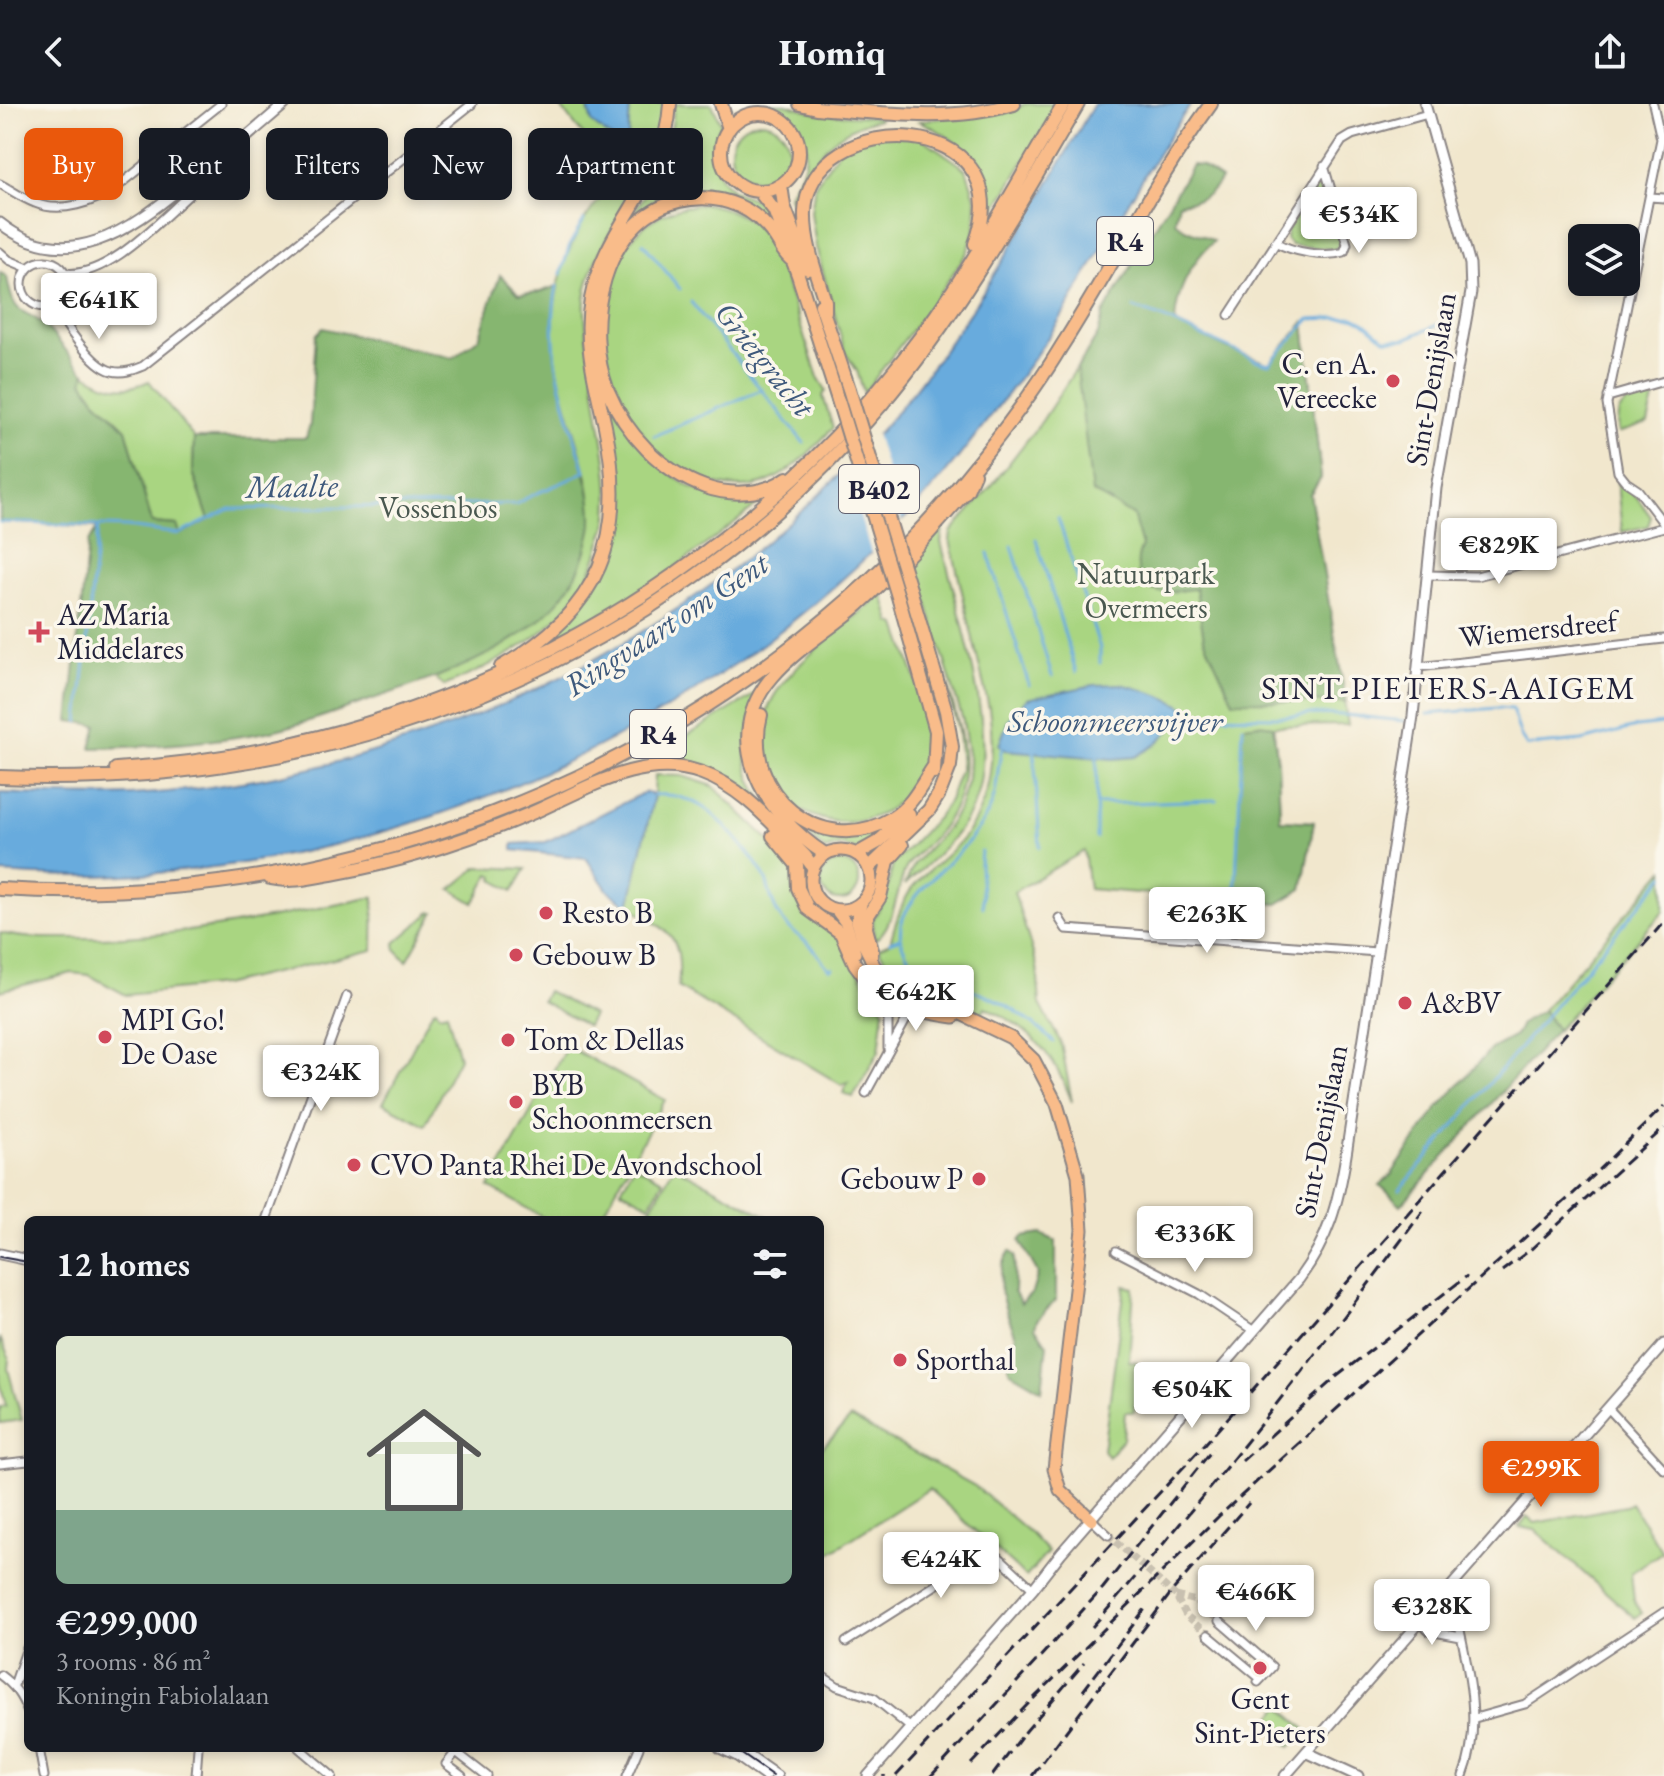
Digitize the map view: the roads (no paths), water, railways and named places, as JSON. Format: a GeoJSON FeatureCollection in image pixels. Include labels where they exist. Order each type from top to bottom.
{"type":"FeatureCollection","features":[{"type":"Feature","properties":{"kind":"highway"},"geometry":{"type":"LineString","coordinates":[[439,700],[446,691],[499,668],[544,639],[579,602],[601,563],[613,518],[614,490],[612,464],[590,351],[590,302],[603,256],[659,159],[670,104]]}},
{"type":"Feature","properties":{"kind":"highway"},"geometry":{"type":"LineString","coordinates":[[721,104],[729,129]]}},
{"type":"Feature","properties":{"kind":"highway"},"geometry":{"type":"LineString","coordinates":[[738,104],[749,114]]}},
{"type":"Feature","properties":{"kind":"highway"},"geometry":{"type":"LineString","coordinates":[[800,104],[831,109],[957,116],[1014,104]]}},
{"type":"Feature","properties":{"kind":"highway"},"geometry":{"type":"LineString","coordinates":[[102,774],[215,758],[285,744],[348,729],[439,700],[557,647],[650,593],[721,541],[814,460],[901,363],[964,273],[1064,104]]}},
{"type":"Feature","properties":{"kind":"highway"},"geometry":{"type":"LineString","coordinates":[[0,777],[173,773],[235,765],[328,746],[397,726],[495,689],[611,631],[688,582],[781,507],[880,406],[962,298],[1078,104]]}},
{"type":"Feature","properties":{"kind":"highway","name":"R4"},"geometry":{"type":"LineString","coordinates":[[0,889],[142,891],[263,876],[354,857],[508,808],[613,759],[669,728],[784,651],[847,600],[917,532],[978,464],[1060,349],[1176,156],[1211,104]]}},
{"type":"Feature","properties":{"kind":"highway"},"geometry":{"type":"LineString","coordinates":[[749,114],[776,116],[788,124],[796,136],[798,163],[791,176],[781,185],[759,191],[745,188],[733,180],[725,169],[721,155],[722,141],[738,120],[749,114]]}},
{"type":"Feature","properties":{"kind":"highway"},"geometry":{"type":"LineString","coordinates":[[869,126],[906,123],[934,132],[955,147],[974,171],[983,205],[982,226],[964,273]]}},
{"type":"Feature","properties":{"kind":"highway"},"geometry":{"type":"LineString","coordinates":[[825,312],[806,226],[806,198],[813,173],[837,143],[847,136]]}},
{"type":"Feature","properties":{"kind":"highway","name":"B402"},"geometry":{"type":"LineString","coordinates":[[781,185],[784,206],[825,312],[910,589],[946,711],[952,747],[950,766],[929,810],[869,868]]}},
{"type":"Feature","properties":{"kind":"highway","name":"B402"},"geometry":{"type":"LineString","coordinates":[[759,191],[774,210],[793,261],[899,600],[936,731],[933,777],[919,803],[878,842],[857,854]]}},
{"type":"Feature","properties":{"kind":"highway"},"geometry":{"type":"LineString","coordinates":[[793,261],[783,254],[768,228],[742,207],[706,197],[671,203],[636,226],[611,261],[599,302],[599,347],[607,389],[618,411],[641,444],[684,478],[714,490],[752,492],[781,482],[814,460]]}},
{"type":"Feature","properties":{"kind":"highway"},"geometry":{"type":"LineString","coordinates":[[825,854],[770,805],[755,779],[749,744],[754,709],[771,678],[875,589],[918,547],[967,490],[978,464]]}},
{"type":"Feature","properties":{"kind":"highway"},"geometry":{"type":"LineString","coordinates":[[828,630],[823,641],[778,681],[762,709],[758,735],[760,762],[765,777],[781,802],[801,820],[815,825],[844,831],[860,830],[878,825],[903,810],[921,789],[934,766]]}},
{"type":"Feature","properties":{"kind":"highway"},"geometry":{"type":"LineString","coordinates":[[263,876],[289,882],[391,862],[459,841],[603,780],[655,767],[684,769],[716,779],[741,795],[813,867]]}},
{"type":"Feature","properties":{"kind":"highway"},"geometry":{"type":"LineString","coordinates":[[770,822],[769,831],[797,865],[798,888],[808,909],[841,933],[855,964],[877,989]]}},
{"type":"Feature","properties":{"kind":"highway"},"geometry":{"type":"LineString","coordinates":[[871,958],[867,917],[880,897],[888,861],[908,840],[911,829]]}},
{"type":"Feature","properties":{"kind":"main road"},"geometry":{"type":"LineString","coordinates":[[914,1004],[889,983],[871,958],[857,921],[861,904],[871,887],[869,868],[857,854],[841,850],[825,854],[813,867],[811,886],[814,896],[820,903],[842,914],[858,960],[877,989],[914,1004],[967,1017],[999,1030],[1034,1060],[1050,1086],[1072,1150],[1081,1205],[1081,1257],[1054,1469],[1060,1490],[1092,1520]]}},
{"type":"Feature","properties":{"kind":"main road"},"geometry":{"type":"LineString","coordinates":[[837,911],[861,904]]}},
{"type":"Feature","properties":{"kind":"street"},"geometry":{"type":"LineString","coordinates":[[0,184],[44,207],[78,205],[101,198],[221,104]]}},
{"type":"Feature","properties":{"kind":"street"},"geometry":{"type":"LineString","coordinates":[[250,134],[285,104]]}},
{"type":"Feature","properties":{"kind":"street"},"geometry":{"type":"LineString","coordinates":[[54,305],[61,318],[102,367],[114,372],[128,372],[143,366],[472,104]]}},
{"type":"Feature","properties":{"kind":"street"},"geometry":{"type":"LineString","coordinates":[[1427,575],[1477,576],[1664,525],[1638,490],[1618,472],[1609,428],[1608,397],[1661,133],[1653,104]]}},
{"type":"Feature","properties":{"kind":"street"},"geometry":{"type":"LineString","coordinates":[[1229,315],[1342,141],[1426,109]]}},
{"type":"Feature","properties":{"kind":"street","name":"Sint-Denijslaan"},"geometry":{"type":"LineString","coordinates":[[868,1776],[1254,1331],[1312,1261],[1333,1218],[1346,1155],[1418,667],[1436,488],[1472,278],[1464,238],[1426,109]]}},
{"type":"Feature","properties":{"kind":"street"},"geometry":{"type":"LineString","coordinates":[[1275,242],[1295,251],[1344,252],[1347,244],[1324,166]]}},
{"type":"Feature","properties":{"kind":"street"},"geometry":{"type":"LineString","coordinates":[[1650,197],[1664,198]]}},
{"type":"Feature","properties":{"kind":"street"},"geometry":{"type":"LineString","coordinates":[[0,223],[29,240],[58,245],[85,245],[117,234],[164,200]]}},
{"type":"Feature","properties":{"kind":"street"},"geometry":{"type":"LineString","coordinates":[[65,273],[85,273],[111,260],[183,200]]}},
{"type":"Feature","properties":{"kind":"street"},"geometry":{"type":"LineString","coordinates":[[0,252],[19,266],[28,268]]}},
{"type":"Feature","properties":{"kind":"street"},"geometry":{"type":"LineString","coordinates":[[48,261],[61,267],[67,280],[65,295],[54,305],[38,306],[26,297],[22,282],[28,268],[48,261]]}},
{"type":"Feature","properties":{"kind":"street"},"geometry":{"type":"LineString","coordinates":[[1608,397],[1664,381]]}},
{"type":"Feature","properties":{"kind":"street","name":"Wiemersdreef"},"geometry":{"type":"LineString","coordinates":[[1418,667],[1664,639]]}},
{"type":"Feature","properties":{"kind":"street"},"geometry":{"type":"LineString","coordinates":[[1059,918],[1066,929]]}},
{"type":"Feature","properties":{"kind":"street"},"geometry":{"type":"LineString","coordinates":[[1058,936],[1066,929],[1377,952]]}},
{"type":"Feature","properties":{"kind":"street"},"geometry":{"type":"LineString","coordinates":[[877,989],[888,1008],[888,1052]]}},
{"type":"Feature","properties":{"kind":"street"},"geometry":{"type":"LineString","coordinates":[[267,1216],[347,996]]}},
{"type":"Feature","properties":{"kind":"street"},"geometry":{"type":"LineString","coordinates":[[866,1093],[914,1004]]}},
{"type":"Feature","properties":{"kind":"street"},"geometry":{"type":"LineString","coordinates":[[1116,1251],[1202,1295],[1254,1331]]}},
{"type":"Feature","properties":{"kind":"street"},"geometry":{"type":"LineString","coordinates":[[0,1254],[24,1259]]}},
{"type":"Feature","properties":{"kind":"street"},"geometry":{"type":"LineString","coordinates":[[0,1260],[24,1265]]}},
{"type":"Feature","properties":{"kind":"street"},"geometry":{"type":"LineString","coordinates":[[1285,1776],[1664,1344]]}},
{"type":"Feature","properties":{"kind":"street"},"geometry":{"type":"LineString","coordinates":[[1608,1408],[1664,1469]]}},
{"type":"Feature","properties":{"kind":"street"},"geometry":{"type":"LineString","coordinates":[[0,1464],[24,1461]]}},
{"type":"Feature","properties":{"kind":"street"},"geometry":{"type":"LineString","coordinates":[[1092,1520],[1108,1535]]}},
{"type":"Feature","properties":{"kind":"street"},"geometry":{"type":"LineString","coordinates":[[846,1642],[986,1553],[999,1557],[1033,1589]]}},
{"type":"Feature","properties":{"kind":"street"},"geometry":{"type":"LineString","coordinates":[[1450,1589],[1475,1718],[1469,1760],[1463,1776]]}},
{"type":"Feature","properties":{"kind":"street"},"geometry":{"type":"LineString","coordinates":[[1475,1718],[1525,1704],[1664,1612]]}},
{"type":"Feature","properties":{"kind":"street"},"geometry":{"type":"LineString","coordinates":[[1208,1635],[1260,1681],[1272,1667],[1219,1621]]}},
{"type":"Feature","properties":{"kind":"street"},"geometry":{"type":"LineString","coordinates":[[1421,1623],[1429,1631],[1461,1637]]}},
{"type":"Feature","properties":{"kind":"street"},"geometry":{"type":"LineString","coordinates":[[14,1685],[24,1656]]}},
{"type":"Feature","properties":{"kind":"street"},"geometry":{"type":"LineString","coordinates":[[0,1675],[14,1685],[24,1705]]}},
{"type":"Feature","properties":{"kind":"street"},"geometry":{"type":"LineString","coordinates":[[824,1677],[837,1686],[874,1698],[911,1728]]}},
{"type":"Feature","properties":{"kind":"street"},"geometry":{"type":"LineString","coordinates":[[40,1752],[44,1776]]}},
{"type":"Feature","properties":{"kind":"street"},"geometry":{"type":"LineString","coordinates":[[196,1776],[198,1752]]}},
{"type":"Feature","properties":{"kind":"street"},"geometry":{"type":"LineString","coordinates":[[304,1752],[332,1776]]}},
{"type":"Feature","properties":{"kind":"street"},"geometry":{"type":"LineString","coordinates":[[462,1776],[446,1764],[456,1752],[487,1776]]}},
{"type":"Feature","properties":{"kind":"street"},"geometry":{"type":"LineString","coordinates":[[627,1776],[637,1752]]}},
{"type":"Feature","properties":{"kind":"street"},"geometry":{"type":"LineString","coordinates":[[728,1752],[765,1776]]}},
{"type":"Feature","properties":{"kind":"street"},"geometry":{"type":"LineString","coordinates":[[743,1752],[777,1776]]}},
{"type":"Feature","properties":{"kind":"street"},"geometry":{"type":"LineString","coordinates":[[1306,1752],[1358,1776]]}},
{"type":"Feature","properties":{"kind":"water"},"geometry":{"type":"Polygon","coordinates":[[[587,104],[630,104],[629,128],[598,128],[592,123],[587,104]]]}},
{"type":"Feature","properties":{"kind":"water","name":"Ringvaart om Gent"},"geometry":{"type":"Polygon","coordinates":[[[1094,104],[1191,104],[1057,324],[958,458],[867,556],[764,643],[650,718],[528,780],[400,827],[268,859],[134,875],[0,873],[0,793],[131,795],[238,783],[343,760],[445,728],[543,686],[637,634],[726,574],[808,505],[883,428],[914,390],[996,271],[1094,104]]]}},
{"type":"Feature","properties":{"kind":"water","name":"Schoonmeersvijver"},"geometry":{"type":"Polygon","coordinates":[[[1121,684],[1170,700],[1194,716],[1175,725],[1155,745],[1135,757],[1113,759],[1005,750],[999,745],[1009,718],[1027,699],[1094,685],[1121,684]]]}},
{"type":"Feature","properties":{"kind":"water"},"geometry":{"type":"Polygon","coordinates":[[[645,792],[654,795],[629,906],[608,891],[586,858],[513,850],[513,844],[546,842],[645,792]]]}},
{"type":"Feature","properties":{"kind":"waterway"},"geometry":{"type":"LineString","coordinates":[[561,274],[570,244],[584,220]]}},
{"type":"Feature","properties":{"kind":"waterway","name":"Grietgracht"},"geometry":{"type":"LineString","coordinates":[[643,243],[680,289]]}},
{"type":"Feature","properties":{"kind":"waterway","name":"Maalte"},"geometry":{"type":"LineString","coordinates":[[0,522],[127,527],[179,534],[230,509],[516,504],[585,471],[555,357],[553,333],[557,286]]}},
{"type":"Feature","properties":{"kind":"waterway","name":"Grietgracht"},"geometry":{"type":"LineString","coordinates":[[691,302],[804,443]]}},
{"type":"Feature","properties":{"kind":"waterway"},"geometry":{"type":"LineString","coordinates":[[1134,308],[1269,364],[1310,319],[1354,317],[1385,339],[1405,339],[1442,323],[1453,322]]}},
{"type":"Feature","properties":{"kind":"waterway","name":"Maalte"},"geometry":{"type":"LineString","coordinates":[[654,436],[761,390]]}},
{"type":"Feature","properties":{"kind":"waterway"},"geometry":{"type":"LineString","coordinates":[[1058,518],[1100,648],[1100,663]]}},
{"type":"Feature","properties":{"kind":"waterway"},"geometry":{"type":"LineString","coordinates":[[79,722],[98,526]]}},
{"type":"Feature","properties":{"kind":"waterway"},"geometry":{"type":"LineString","coordinates":[[1036,539],[1076,672]]}},
{"type":"Feature","properties":{"kind":"waterway"},"geometry":{"type":"LineString","coordinates":[[1012,546],[1052,676]]}},
{"type":"Feature","properties":{"kind":"waterway"},"geometry":{"type":"LineString","coordinates":[[988,553],[1029,685]]}},
{"type":"Feature","properties":{"kind":"waterway"},"geometry":{"type":"LineString","coordinates":[[1428,714],[1512,709],[1527,746],[1582,741],[1636,727],[1664,724]]}},
{"type":"Feature","properties":{"kind":"waterway"},"geometry":{"type":"LineString","coordinates":[[1194,716],[1282,717],[1312,714],[1405,721]]}},
{"type":"Feature","properties":{"kind":"waterway"},"geometry":{"type":"LineString","coordinates":[[1235,899],[1243,726]]}},
{"type":"Feature","properties":{"kind":"waterway"},"geometry":{"type":"LineString","coordinates":[[1002,748],[994,797],[988,813],[966,844],[915,898],[901,926],[901,940],[907,955],[921,971],[939,981],[995,999],[1054,1042]]}},
{"type":"Feature","properties":{"kind":"waterway"},"geometry":{"type":"LineString","coordinates":[[1034,751],[1040,847]]}},
{"type":"Feature","properties":{"kind":"waterway"},"geometry":{"type":"LineString","coordinates":[[1096,838],[1097,757]]}},
{"type":"Feature","properties":{"kind":"waterway"},"geometry":{"type":"LineString","coordinates":[[654,795],[681,797],[693,802],[723,824],[761,870],[782,920],[813,948],[827,967],[833,968]]}},
{"type":"Feature","properties":{"kind":"waterway"},"geometry":{"type":"LineString","coordinates":[[1097,804],[1217,800]]}},
{"type":"Feature","properties":{"kind":"waterway"},"geometry":{"type":"LineString","coordinates":[[981,851],[983,907]]}},
{"type":"Feature","properties":{"kind":"waterway"},"geometry":{"type":"LineString","coordinates":[[1400,1190],[1664,876]]}},
{"type":"Feature","properties":{"kind":"waterway"},"geometry":{"type":"LineString","coordinates":[[890,942],[900,938]]}},
{"type":"Feature","properties":{"kind":"tunnel"},"geometry":{"type":"LineString","coordinates":[[1108,1535],[1176,1596],[1185,1614],[1208,1635]]}},
{"type":"Feature","properties":{"kind":"tunnel"},"geometry":{"type":"LineString","coordinates":[[1176,1596],[1196,1601],[1219,1621]]}},
{"type":"Feature","properties":{"kind":"tram line"},"geometry":{"type":"LineString","coordinates":[[0,1257],[24,1261]]}},
{"type":"Feature","properties":{"kind":"tram line"},"geometry":{"type":"LineString","coordinates":[[739,1752],[773,1776]]}},
{"type":"Feature","properties":{"kind":"railway"},"geometry":{"type":"LineString","coordinates":[[896,1776],[1205,1444],[1664,922]]}},
{"type":"Feature","properties":{"kind":"railway"},"geometry":{"type":"LineString","coordinates":[[971,1764],[1219,1516],[1586,1182],[1664,1106]]}},
{"type":"Feature","properties":{"kind":"railway"},"geometry":{"type":"LineString","coordinates":[[1502,1271],[1530,1250],[1664,1128]]}},
{"type":"Feature","properties":{"kind":"railway"},"geometry":{"type":"LineString","coordinates":[[1092,1627],[1262,1423],[1423,1211]]}},
{"type":"Feature","properties":{"kind":"railway"},"geometry":{"type":"LineString","coordinates":[[1242,1461],[1336,1377],[1467,1276]]}},
{"type":"Feature","properties":{"kind":"railway"},"geometry":{"type":"LineString","coordinates":[[931,1776],[1103,1588],[1213,1449]]}},
{"type":"Feature","properties":{"kind":"railway"},"geometry":{"type":"LineString","coordinates":[[1032,1776],[1174,1589],[1249,1503]]}},
{"type":"Feature","properties":{"kind":"railway"},"geometry":{"type":"LineString","coordinates":[[1083,1691],[1148,1605]]}},
{"type":"Feature","properties":{"kind":"railway"},"geometry":{"type":"LineString","coordinates":[[992,1776],[1084,1663]]}},
{"type":"Feature","properties":{"kind":"place","name":"C. en A. Vereecke"},"geometry":{"type":"Point","coordinates":[1393,381]}},
{"type":"Feature","properties":{"kind":"place","name":"AZ Maria Middelares"},"geometry":{"type":"Point","coordinates":[39,632]}},
{"type":"Feature","properties":{"kind":"place","name":"Resto B"},"geometry":{"type":"Point","coordinates":[546,913]}},
{"type":"Feature","properties":{"kind":"place","name":"Gebouw B"},"geometry":{"type":"Point","coordinates":[516,955]}},
{"type":"Feature","properties":{"kind":"place","name":"A&BV"},"geometry":{"type":"Point","coordinates":[1405,1003]}},
{"type":"Feature","properties":{"kind":"place","name":"MPI Go! De Oase"},"geometry":{"type":"Point","coordinates":[105,1037]}},
{"type":"Feature","properties":{"kind":"place","name":"Tom & Dellas"},"geometry":{"type":"Point","coordinates":[508,1040]}},
{"type":"Feature","properties":{"kind":"place","name":"BYB Schoonmeersen"},"geometry":{"type":"Point","coordinates":[516,1102]}},
{"type":"Feature","properties":{"kind":"place","name":"CVO Panta Rhei De Avondschool"},"geometry":{"type":"Point","coordinates":[354,1165]}},
{"type":"Feature","properties":{"kind":"place","name":"Gebouw P"},"geometry":{"type":"Point","coordinates":[979,1179]}},
{"type":"Feature","properties":{"kind":"place","name":"Sporthal"},"geometry":{"type":"Point","coordinates":[900,1360]}},
{"type":"Feature","properties":{"kind":"place","name":"Gent Sint-Pieters"},"geometry":{"type":"Point","coordinates":[1260,1668]}},
{"type":"Feature","properties":{"kind":"district","name":"SINT-PIETERS-AAIGEM"},"geometry":{"type":"Point","coordinates":[1449,688]}},
{"type":"Feature","properties":{"kind":"park label","name":"Vossenbos"},"geometry":{"type":"Point","coordinates":[438,508]}},
{"type":"Feature","properties":{"kind":"park label","name":"Natuurpark Overmeers"},"geometry":{"type":"Point","coordinates":[1146,591]}}]}
